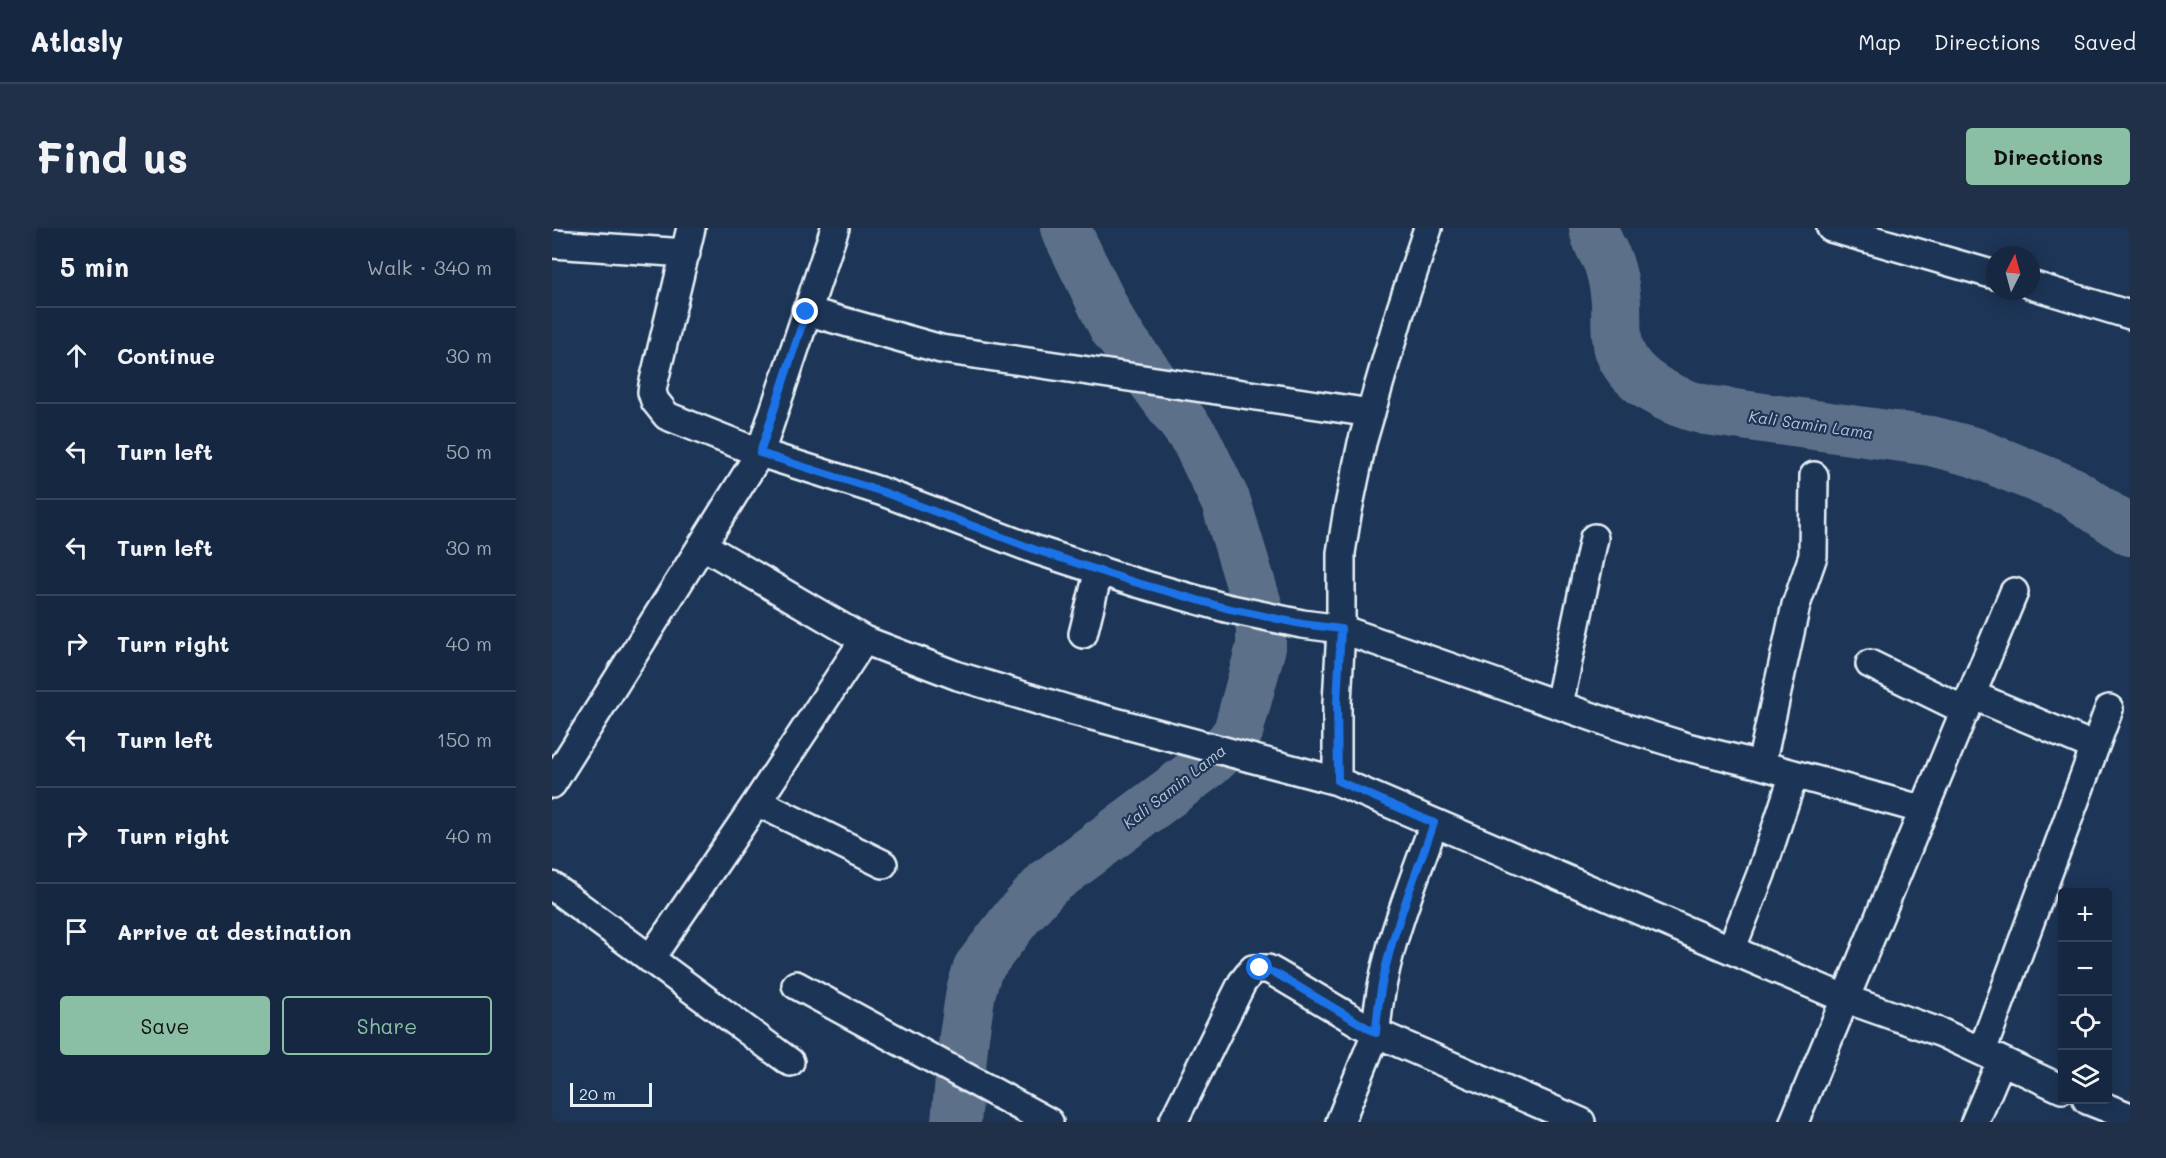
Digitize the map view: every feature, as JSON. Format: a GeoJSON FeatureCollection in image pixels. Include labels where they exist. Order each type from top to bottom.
{"type":"FeatureCollection","features":[{"type":"Feature","properties":{"kind":"street"},"geometry":{"type":"LineString","coordinates":[[552,784],[760,453],[836,228]]}},
{"type":"Feature","properties":{"kind":"street"},"geometry":{"type":"LineString","coordinates":[[1831,228],[1986,272]]}},
{"type":"Feature","properties":{"kind":"street"},"geometry":{"type":"LineString","coordinates":[[1338,781],[1337,703],[1343,544],[1362,443],[1426,229]]}},
{"type":"Feature","properties":{"kind":"street"},"geometry":{"type":"LineString","coordinates":[[552,244],[688,240],[652,392],[655,401],[667,416],[760,453],[883,492],[1036,550],[1134,582],[1226,608],[1302,624],[1341,629],[1610,723],[1687,747],[1924,810]]}},
{"type":"Feature","properties":{"kind":"street"},"geometry":{"type":"LineString","coordinates":[[2040,288],[2130,315]]}},
{"type":"Feature","properties":{"kind":"street"},"geometry":{"type":"LineString","coordinates":[[806,312],[941,349],[1371,413]]}},
{"type":"Feature","properties":{"kind":"street"},"geometry":{"type":"LineString","coordinates":[[1761,765],[1796,605],[1813,556],[1814,476]]}},
{"type":"Feature","properties":{"kind":"street"},"geometry":{"type":"LineString","coordinates":[[1559,704],[1594,538]]}},
{"type":"Feature","properties":{"kind":"street"},"geometry":{"type":"LineString","coordinates":[[702,545],[864,640],[958,676],[1070,710],[1338,781],[1846,999],[1942,1033],[2058,1087]]}},
{"type":"Feature","properties":{"kind":"street"},"geometry":{"type":"LineString","coordinates":[[1083,634],[1099,570]]}},
{"type":"Feature","properties":{"kind":"street"},"geometry":{"type":"LineString","coordinates":[[1794,1122],[2014,592]]}},
{"type":"Feature","properties":{"kind":"street"},"geometry":{"type":"LineString","coordinates":[[650,959],[758,802],[864,640]]}},
{"type":"Feature","properties":{"kind":"street"},"geometry":{"type":"LineString","coordinates":[[1870,664],[1969,703],[2095,747]]}},
{"type":"Feature","properties":{"kind":"street"},"geometry":{"type":"LineString","coordinates":[[1975,1122],[1991,1056],[2109,709]]}},
{"type":"Feature","properties":{"kind":"street"},"geometry":{"type":"LineString","coordinates":[[1731,950],[1761,874],[1794,774]]}},
{"type":"Feature","properties":{"kind":"street"},"geometry":{"type":"LineString","coordinates":[[758,802],[883,864]]}},
{"type":"Feature","properties":{"kind":"street"},"geometry":{"type":"LineString","coordinates":[[1340,1122],[1376,1033],[1380,986],[1434,823]]}},
{"type":"Feature","properties":{"kind":"street"},"geometry":{"type":"LineString","coordinates":[[552,886],[790,1062]]}},
{"type":"Feature","properties":{"kind":"street"},"geometry":{"type":"LineString","coordinates":[[1173,1122],[1242,983],[1253,969],[1268,969],[1376,1033],[1573,1120]]}},
{"type":"Feature","properties":{"kind":"street"},"geometry":{"type":"LineString","coordinates":[[796,985],[1049,1122]]}},
{"type":"Feature","properties":{"kind":"street"},"geometry":{"type":"LineString","coordinates":[[2098,1104],[2130,1117]]}},
{"type":"Feature","properties":{"kind":"waterway","name":"Kali Samin Lama"},"geometry":{"type":"LineString","coordinates":[[956,1122],[964,1036],[971,991],[978,968],[1017,917],[1048,883],[1209,763],[1230,743],[1238,732],[1261,647],[1258,608],[1226,502],[1196,440],[1114,328],[1065,228]]}},
{"type":"Feature","properties":{"kind":"waterway","name":"Kali Samin Lama"},"geometry":{"type":"LineString","coordinates":[[1594,228],[1613,281],[1619,349],[1624,361],[1632,371],[1654,389],[1680,402],[1706,410],[1931,441],[1974,452],[2072,492],[2130,531]]}},
{"type":"Feature","properties":{"kind":"route"},"geometry":{"type":"LineString","coordinates":[[806,312],[760,453],[883,492],[1036,550],[1134,582],[1226,608],[1302,624],[1341,629],[1337,703],[1338,781],[1434,823],[1380,986],[1376,1033],[1277,974],[1260,968]]}}]}
